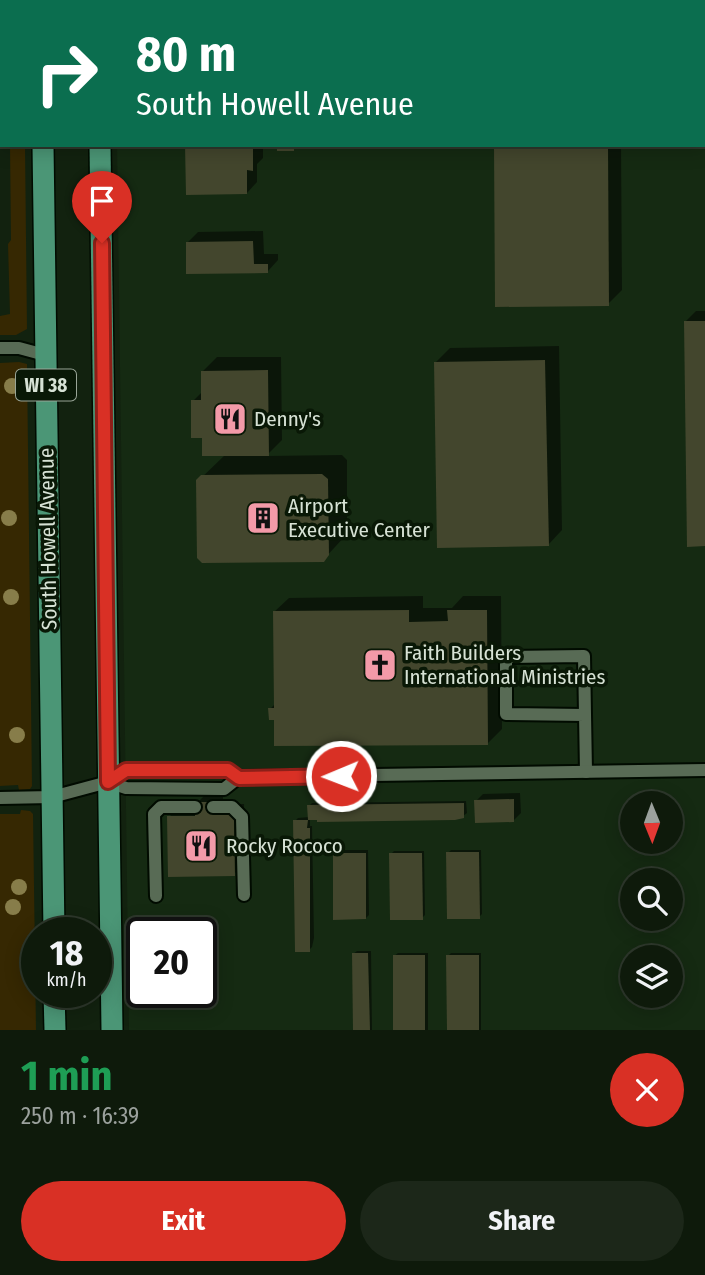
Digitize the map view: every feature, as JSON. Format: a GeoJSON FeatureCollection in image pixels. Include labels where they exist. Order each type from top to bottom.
{"type":"FeatureCollection","features":[{"type":"Feature","properties":{"kind":"main road","name":"South Howell Avenue"},"geometry":{"type":"LineString","coordinates":[[43,147],[54,917]]}},
{"type":"Feature","properties":{"kind":"main road","name":"WI 38"},"geometry":{"type":"LineString","coordinates":[[100,147],[112,1030]]}},
{"type":"Feature","properties":{"kind":"main road"},"geometry":{"type":"LineString","coordinates":[[54,1008],[55,1030]]}},
{"type":"Feature","properties":{"kind":"lane"},"geometry":{"type":"LineString","coordinates":[[0,348],[19,348],[45,355]]}},
{"type":"Feature","properties":{"kind":"lane"},"geometry":{"type":"LineString","coordinates":[[585,715],[506,713],[506,657],[584,656],[586,772]]}},
{"type":"Feature","properties":{"kind":"lane"},"geometry":{"type":"LineString","coordinates":[[0,798],[52,797],[108,782],[126,770],[228,770],[239,778]]}},
{"type":"Feature","properties":{"kind":"lane"},"geometry":{"type":"LineString","coordinates":[[108,782],[126,788],[224,789],[239,778],[705,770]]}},
{"type":"Feature","properties":{"kind":"lane"},"geometry":{"type":"LineString","coordinates":[[156,896],[155,814],[161,807],[195,807]]}},
{"type":"Feature","properties":{"kind":"lane"},"geometry":{"type":"LineString","coordinates":[[213,807],[232,807],[242,817],[244,895]]}},
{"type":"Feature","properties":{"kind":"shaded area"},"geometry":{"type":"Polygon","coordinates":[[[10,147],[25,147],[27,329],[16,335],[0,335],[0,316],[10,314],[8,244],[11,240],[10,147]]]}},
{"type":"Feature","properties":{"kind":"shaded area"},"geometry":{"type":"Polygon","coordinates":[[[117,147],[705,147],[705,1030],[129,1030],[129,1008],[217,1008],[217,917],[127,917],[117,147]]]}},
{"type":"Feature","properties":{"kind":"shaded area"},"geometry":{"type":"Polygon","coordinates":[[[0,363],[27,364],[32,786],[30,789],[19,790],[18,785],[0,786],[0,363]]]}},
{"type":"Feature","properties":{"kind":"shaded area"},"geometry":{"type":"Polygon","coordinates":[[[21,810],[33,814],[34,917],[21,917],[21,1008],[36,1008],[36,1030],[0,1030],[0,814],[20,814],[21,810]]]}},
{"type":"Feature","properties":{"kind":"building"},"geometry":{"type":"Polygon","coordinates":[[[185,147],[258,147],[253,149],[253,171],[247,170],[247,194],[186,195],[185,147]]]}},
{"type":"Feature","properties":{"kind":"building"},"geometry":{"type":"Polygon","coordinates":[[[294,147],[294,151],[277,151],[271,149],[294,147]]]}},
{"type":"Feature","properties":{"kind":"building"},"geometry":{"type":"Polygon","coordinates":[[[494,147],[608,147],[609,306],[495,307],[494,147]]]}},
{"type":"Feature","properties":{"kind":"building"},"geometry":{"type":"Polygon","coordinates":[[[253,241],[254,264],[268,264],[268,273],[186,274],[186,242],[253,241]]]}},
{"type":"Feature","properties":{"kind":"building"},"geometry":{"type":"Polygon","coordinates":[[[684,321],[705,321],[705,546],[687,547],[684,321]]]}},
{"type":"Feature","properties":{"kind":"building"},"geometry":{"type":"Polygon","coordinates":[[[545,360],[549,546],[437,548],[434,362],[545,360]]]}},
{"type":"Feature","properties":{"kind":"building","name":"Denny's"},"geometry":{"type":"Polygon","coordinates":[[[268,370],[269,456],[202,456],[202,438],[191,438],[191,400],[201,400],[201,371],[268,370]]]}},
{"type":"Feature","properties":{"kind":"building","name":"Airport Executive Center"},"geometry":{"type":"Polygon","coordinates":[[[322,474],[328,479],[329,555],[324,562],[202,563],[197,558],[196,480],[201,475],[322,474]]]}},
{"type":"Feature","properties":{"kind":"building","name":"Faith Builders International Ministries"},"geometry":{"type":"Polygon","coordinates":[[[409,610],[409,622],[448,621],[447,610],[487,610],[488,745],[274,746],[274,720],[269,720],[268,708],[274,708],[273,611],[409,610]]]}},
{"type":"Feature","properties":{"kind":"building"},"geometry":{"type":"Polygon","coordinates":[[[514,799],[514,822],[475,823],[474,800],[514,799]]]}},
{"type":"Feature","properties":{"kind":"building","name":"Rocky Rococo"},"geometry":{"type":"Polygon","coordinates":[[[195,802],[213,802],[213,814],[234,814],[235,876],[168,877],[167,816],[195,816],[195,802]]]}},
{"type":"Feature","properties":{"kind":"building"},"geometry":{"type":"Polygon","coordinates":[[[464,803],[464,818],[455,820],[317,822],[308,820],[307,805],[464,803]]]}},
{"type":"Feature","properties":{"kind":"building"},"geometry":{"type":"Polygon","coordinates":[[[293,820],[308,820],[307,828],[310,828],[310,952],[295,952],[293,820]]]}},
{"type":"Feature","properties":{"kind":"building"},"geometry":{"type":"Polygon","coordinates":[[[446,852],[479,852],[480,919],[447,919],[446,852]]]}},
{"type":"Feature","properties":{"kind":"building"},"geometry":{"type":"Polygon","coordinates":[[[333,853],[366,853],[366,919],[333,920],[333,853]]]}},
{"type":"Feature","properties":{"kind":"building"},"geometry":{"type":"Polygon","coordinates":[[[389,853],[422,853],[423,920],[390,920],[389,853]]]}},
{"type":"Feature","properties":{"kind":"building"},"geometry":{"type":"Polygon","coordinates":[[[352,953],[368,953],[370,1030],[353,1030],[352,953]]]}},
{"type":"Feature","properties":{"kind":"building"},"geometry":{"type":"Polygon","coordinates":[[[393,955],[425,955],[425,1030],[393,1030],[393,955]]]}},
{"type":"Feature","properties":{"kind":"building"},"geometry":{"type":"Polygon","coordinates":[[[446,955],[479,955],[479,1030],[447,1030],[446,955]]]}},
{"type":"Feature","properties":{"kind":"place","name":"Denny's"},"geometry":{"type":"Point","coordinates":[230,419]}},
{"type":"Feature","properties":{"kind":"place","name":"Airport Executive Center"},"geometry":{"type":"Point","coordinates":[263,518]}},
{"type":"Feature","properties":{"kind":"place","name":"Faith Builders International Ministries"},"geometry":{"type":"Point","coordinates":[380,665]}},
{"type":"Feature","properties":{"kind":"place","name":"Rocky Rococo"},"geometry":{"type":"Point","coordinates":[201,846]}},
{"type":"Feature","properties":{"kind":"route"},"geometry":{"type":"LineString","coordinates":[[102,243],[108,782],[126,770],[228,770],[239,778],[341,776]]}}]}
